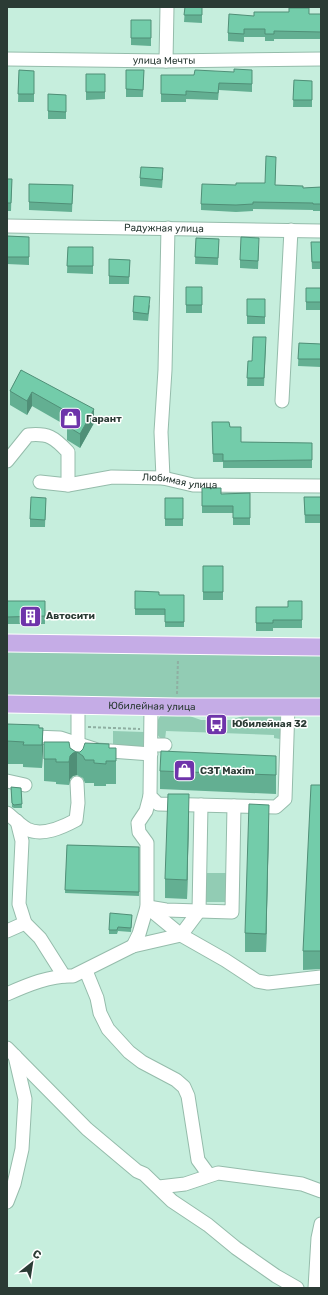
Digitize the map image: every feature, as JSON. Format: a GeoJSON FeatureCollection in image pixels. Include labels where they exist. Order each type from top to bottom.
{"type":"FeatureCollection","features":[{"type":"Feature","properties":{"kind":"main road"},"geometry":{"type":"LineString","coordinates":[[7,643],[321,647]]}},
{"type":"Feature","properties":{"kind":"main road","name":"Юбилейная улица"},"geometry":{"type":"LineString","coordinates":[[7,704],[78,705],[151,713],[288,706],[321,707]]}},
{"type":"Feature","properties":{"kind":"street"},"geometry":{"type":"LineString","coordinates":[[166,61],[167,7]]}},
{"type":"Feature","properties":{"kind":"street","name":"улица Мечты"},"geometry":{"type":"LineString","coordinates":[[7,59],[166,61],[321,59]]}},
{"type":"Feature","properties":{"kind":"street","name":"Радужная улица"},"geometry":{"type":"LineString","coordinates":[[7,226],[222,230],[321,230]]}},
{"type":"Feature","properties":{"kind":"street"},"geometry":{"type":"LineString","coordinates":[[163,478],[161,432],[168,228]]}},
{"type":"Feature","properties":{"kind":"street"},"geometry":{"type":"LineString","coordinates":[[282,401],[291,230]]}},
{"type":"Feature","properties":{"kind":"street"},"geometry":{"type":"LineString","coordinates":[[7,461],[28,435],[42,434],[57,440],[68,452],[68,485]]}},
{"type":"Feature","properties":{"kind":"street","name":"Любимая улица"},"geometry":{"type":"LineString","coordinates":[[40,482],[68,485],[112,477],[163,478],[193,485],[321,486]]}},
{"type":"Feature","properties":{"kind":"street"},"geometry":{"type":"LineString","coordinates":[[77,760],[78,705]]}},
{"type":"Feature","properties":{"kind":"street"},"geometry":{"type":"LineString","coordinates":[[150,796],[158,804],[276,807],[285,799],[280,748],[288,706]]}},
{"type":"Feature","properties":{"kind":"street"},"geometry":{"type":"LineString","coordinates":[[133,946],[139,934],[147,907],[148,843],[139,832],[138,823],[146,811],[150,796],[151,713]]}},
{"type":"Feature","properties":{"kind":"street"},"geometry":{"type":"LineString","coordinates":[[7,736],[60,738],[97,750],[151,749],[165,745]]}},
{"type":"Feature","properties":{"kind":"street"},"geometry":{"type":"LineString","coordinates":[[7,781],[25,785]]}},
{"type":"Feature","properties":{"kind":"street"},"geometry":{"type":"LineString","coordinates":[[12,817],[28,829],[40,832],[66,825],[76,820],[78,803],[77,783]]}},
{"type":"Feature","properties":{"kind":"street"},"geometry":{"type":"LineString","coordinates":[[7,994],[28,985],[64,976],[73,976],[86,971],[133,946],[181,935],[199,911],[201,805]]}},
{"type":"Feature","properties":{"kind":"street"},"geometry":{"type":"LineString","coordinates":[[147,907],[166,910],[232,912],[234,806]]}},
{"type":"Feature","properties":{"kind":"street"},"geometry":{"type":"LineString","coordinates":[[12,817],[22,841],[20,904],[25,922],[40,938],[64,976]]}},
{"type":"Feature","properties":{"kind":"street"},"geometry":{"type":"LineString","coordinates":[[147,907],[181,935],[226,960],[257,981],[268,983],[321,977]]}},
{"type":"Feature","properties":{"kind":"street"},"geometry":{"type":"LineString","coordinates":[[7,931],[25,922]]}},
{"type":"Feature","properties":{"kind":"street"},"geometry":{"type":"LineString","coordinates":[[86,971],[97,998],[100,1013],[108,1029],[129,1052],[142,1062],[176,1080],[184,1087],[188,1096],[198,1160],[209,1175]]}},
{"type":"Feature","properties":{"kind":"street"},"geometry":{"type":"LineString","coordinates":[[11,1052],[87,1129],[136,1171],[144,1174],[172,1201],[208,1225],[236,1248],[276,1276],[297,1288]]}},
{"type":"Feature","properties":{"kind":"street"},"geometry":{"type":"LineString","coordinates":[[7,1202],[14,1184],[22,1149],[25,1099],[11,1052]]}},
{"type":"Feature","properties":{"kind":"street"},"geometry":{"type":"LineString","coordinates":[[159,1187],[185,1184],[218,1173],[302,1184],[321,1191]]}},
{"type":"Feature","properties":{"kind":"street"},"geometry":{"type":"LineString","coordinates":[[315,1288],[318,1238],[321,1224]]}},
{"type":"Feature","properties":{"kind":"path"},"geometry":{"type":"LineString","coordinates":[[177,698],[178,656]]}},
{"type":"Feature","properties":{"kind":"path"},"geometry":{"type":"LineString","coordinates":[[78,727],[143,729],[143,720],[151,713]]}},
{"type":"Feature","properties":{"kind":"green space"},"geometry":{"type":"Polygon","coordinates":[[[7,650],[321,655],[321,700],[7,697],[7,650]]]}},
{"type":"Feature","properties":{"kind":"green space"},"geometry":{"type":"Polygon","coordinates":[[[184,714],[201,720],[231,720],[248,714],[276,715],[280,716],[281,718],[282,733],[280,739],[274,738],[274,735],[166,731],[165,740],[158,736],[156,726],[160,716],[184,714]]]}},
{"type":"Feature","properties":{"kind":"green space"},"geometry":{"type":"Polygon","coordinates":[[[113,731],[144,732],[143,747],[113,746],[113,731]]]}},
{"type":"Feature","properties":{"kind":"green space"},"geometry":{"type":"Polygon","coordinates":[[[206,873],[227,873],[226,902],[205,902],[206,873]]]}},
{"type":"Feature","properties":{"kind":"building"},"geometry":{"type":"Polygon","coordinates":[[[185,7],[202,7],[202,15],[184,15],[185,7]]]}},
{"type":"Feature","properties":{"kind":"building"},"geometry":{"type":"Polygon","coordinates":[[[289,8],[309,8],[309,14],[321,14],[321,32],[274,31],[274,34],[265,34],[265,29],[244,29],[244,34],[228,33],[229,14],[254,16],[254,12],[289,12],[289,8]]]}},
{"type":"Feature","properties":{"kind":"building"},"geometry":{"type":"Polygon","coordinates":[[[131,20],[151,20],[151,38],[131,38],[131,20]]]}},
{"type":"Feature","properties":{"kind":"building"},"geometry":{"type":"Polygon","coordinates":[[[234,69],[252,70],[252,84],[219,83],[218,93],[186,91],[186,95],[161,94],[161,75],[194,75],[195,70],[234,72],[234,69]]]}},
{"type":"Feature","properties":{"kind":"building"},"geometry":{"type":"Polygon","coordinates":[[[19,70],[34,71],[34,94],[18,94],[19,70]]]}},
{"type":"Feature","properties":{"kind":"building"},"geometry":{"type":"Polygon","coordinates":[[[126,70],[144,70],[143,90],[126,89],[126,70]]]}},
{"type":"Feature","properties":{"kind":"building"},"geometry":{"type":"Polygon","coordinates":[[[86,74],[105,74],[105,92],[86,92],[86,74]]]}},
{"type":"Feature","properties":{"kind":"building"},"geometry":{"type":"Polygon","coordinates":[[[294,80],[312,81],[312,100],[293,100],[294,80]]]}},
{"type":"Feature","properties":{"kind":"building"},"geometry":{"type":"Polygon","coordinates":[[[48,94],[66,95],[66,112],[48,111],[48,94]]]}},
{"type":"Feature","properties":{"kind":"building"},"geometry":{"type":"Polygon","coordinates":[[[266,156],[276,157],[275,185],[303,186],[303,188],[321,187],[321,204],[253,202],[253,204],[236,205],[201,204],[202,184],[236,185],[236,183],[265,183],[266,156]]]}},
{"type":"Feature","properties":{"kind":"building"},"geometry":{"type":"Polygon","coordinates":[[[141,167],[163,168],[162,180],[140,178],[141,167]]]}},
{"type":"Feature","properties":{"kind":"building"},"geometry":{"type":"Polygon","coordinates":[[[7,179],[12,179],[11,203],[7,203],[7,179]]]}},
{"type":"Feature","properties":{"kind":"building"},"geometry":{"type":"Polygon","coordinates":[[[29,184],[73,185],[72,204],[29,202],[29,184]]]}},
{"type":"Feature","properties":{"kind":"building"},"geometry":{"type":"Polygon","coordinates":[[[7,236],[29,237],[29,257],[7,257],[7,236]]]}},
{"type":"Feature","properties":{"kind":"building"},"geometry":{"type":"Polygon","coordinates":[[[241,237],[259,238],[258,261],[240,260],[241,237]]]}},
{"type":"Feature","properties":{"kind":"building"},"geometry":{"type":"Polygon","coordinates":[[[196,238],[219,239],[218,258],[195,257],[196,238]]]}},
{"type":"Feature","properties":{"kind":"building"},"geometry":{"type":"Polygon","coordinates":[[[311,242],[321,242],[321,262],[312,262],[311,242]]]}},
{"type":"Feature","properties":{"kind":"building"},"geometry":{"type":"Polygon","coordinates":[[[68,247],[93,247],[93,266],[67,266],[68,247]]]}},
{"type":"Feature","properties":{"kind":"building"},"geometry":{"type":"Polygon","coordinates":[[[109,259],[130,260],[129,277],[109,276],[109,259]]]}},
{"type":"Feature","properties":{"kind":"building"},"geometry":{"type":"Polygon","coordinates":[[[186,287],[202,287],[202,305],[186,305],[186,287]]]}},
{"type":"Feature","properties":{"kind":"building"},"geometry":{"type":"Polygon","coordinates":[[[306,288],[321,288],[321,302],[306,302],[306,288]]]}},
{"type":"Feature","properties":{"kind":"building"},"geometry":{"type":"Polygon","coordinates":[[[134,296],[150,297],[148,314],[133,312],[134,296]]]}},
{"type":"Feature","properties":{"kind":"building"},"geometry":{"type":"Polygon","coordinates":[[[247,299],[265,299],[265,317],[247,316],[247,299]]]}},
{"type":"Feature","properties":{"kind":"building"},"geometry":{"type":"Polygon","coordinates":[[[253,337],[266,337],[264,378],[247,378],[248,361],[252,361],[253,337]]]}},
{"type":"Feature","properties":{"kind":"building"},"geometry":{"type":"Polygon","coordinates":[[[299,343],[321,344],[321,359],[298,359],[299,343]]]}},
{"type":"Feature","properties":{"kind":"building"},"geometry":{"type":"Polygon","coordinates":[[[21,370],[94,409],[80,434],[67,426],[73,415],[32,392],[27,401],[10,391],[21,370]]]}},
{"type":"Feature","properties":{"kind":"building"},"geometry":{"type":"Polygon","coordinates":[[[212,422],[229,422],[230,427],[241,427],[241,442],[312,443],[312,460],[223,461],[223,454],[213,454],[212,422]]]}},
{"type":"Feature","properties":{"kind":"building"},"geometry":{"type":"Polygon","coordinates":[[[202,488],[221,488],[221,494],[250,493],[250,518],[233,518],[233,506],[202,506],[202,488]]]}},
{"type":"Feature","properties":{"kind":"building"},"geometry":{"type":"Polygon","coordinates":[[[31,497],[46,498],[45,520],[30,519],[31,497]]]}},
{"type":"Feature","properties":{"kind":"building"},"geometry":{"type":"Polygon","coordinates":[[[304,497],[321,497],[321,515],[305,515],[304,497]]]}},
{"type":"Feature","properties":{"kind":"building"},"geometry":{"type":"Polygon","coordinates":[[[165,498],[183,498],[183,519],[165,519],[165,498]]]}},
{"type":"Feature","properties":{"kind":"building"},"geometry":{"type":"Polygon","coordinates":[[[203,566],[223,566],[223,592],[203,592],[203,566]]]}},
{"type":"Feature","properties":{"kind":"building"},"geometry":{"type":"Polygon","coordinates":[[[135,591],[159,592],[159,595],[184,595],[184,622],[165,622],[165,609],[135,609],[135,591]]]}},
{"type":"Feature","properties":{"kind":"building"},"geometry":{"type":"Polygon","coordinates":[[[7,601],[45,601],[45,616],[7,617],[7,601]]]}},
{"type":"Feature","properties":{"kind":"building"},"geometry":{"type":"Polygon","coordinates":[[[288,601],[302,601],[302,620],[273,620],[273,623],[256,623],[256,607],[288,607],[288,601]]]}},
{"type":"Feature","properties":{"kind":"building"},"geometry":{"type":"Polygon","coordinates":[[[7,724],[39,725],[39,728],[43,728],[42,745],[23,745],[24,742],[7,741],[7,724]]]}},
{"type":"Feature","properties":{"kind":"building"},"geometry":{"type":"Polygon","coordinates":[[[44,742],[69,742],[70,748],[77,752],[70,756],[69,762],[56,762],[56,759],[44,759],[44,742]]]}},
{"type":"Feature","properties":{"kind":"building"},"geometry":{"type":"Polygon","coordinates":[[[85,743],[109,744],[109,748],[116,748],[116,761],[106,761],[106,764],[94,763],[94,760],[85,760],[83,756],[77,752],[80,752],[83,749],[85,743]]]}},
{"type":"Feature","properties":{"kind":"building"},"geometry":{"type":"Polygon","coordinates":[[[161,751],[276,756],[276,775],[160,771],[161,751]]]}},
{"type":"Feature","properties":{"kind":"building"},"geometry":{"type":"Polygon","coordinates":[[[311,785],[321,785],[321,951],[303,951],[311,785]]]}},
{"type":"Feature","properties":{"kind":"building"},"geometry":{"type":"Polygon","coordinates":[[[11,787],[21,788],[22,804],[14,805],[12,803],[11,787]]]}},
{"type":"Feature","properties":{"kind":"building"},"geometry":{"type":"Polygon","coordinates":[[[168,794],[189,794],[187,880],[165,879],[168,794]]]}},
{"type":"Feature","properties":{"kind":"building"},"geometry":{"type":"Polygon","coordinates":[[[249,804],[269,805],[266,934],[245,933],[249,804]]]}},
{"type":"Feature","properties":{"kind":"building"},"geometry":{"type":"Polygon","coordinates":[[[67,845],[139,847],[139,892],[65,890],[67,845]]]}},
{"type":"Feature","properties":{"kind":"building"},"geometry":{"type":"Polygon","coordinates":[[[110,913],[132,915],[131,928],[118,927],[117,930],[109,930],[110,913]]]}},
{"type":"Feature","properties":{"kind":"place","name":"Гарант"},"geometry":{"type":"Point","coordinates":[70,419]}},
{"type":"Feature","properties":{"kind":"place","name":"Автосити"},"geometry":{"type":"Point","coordinates":[31,616]}},
{"type":"Feature","properties":{"kind":"place","name":"Юбилейная 32"},"geometry":{"type":"Point","coordinates":[216,724]}},
{"type":"Feature","properties":{"kind":"place","name":"СЗТ Maxim"},"geometry":{"type":"Point","coordinates":[184,771]}}]}
